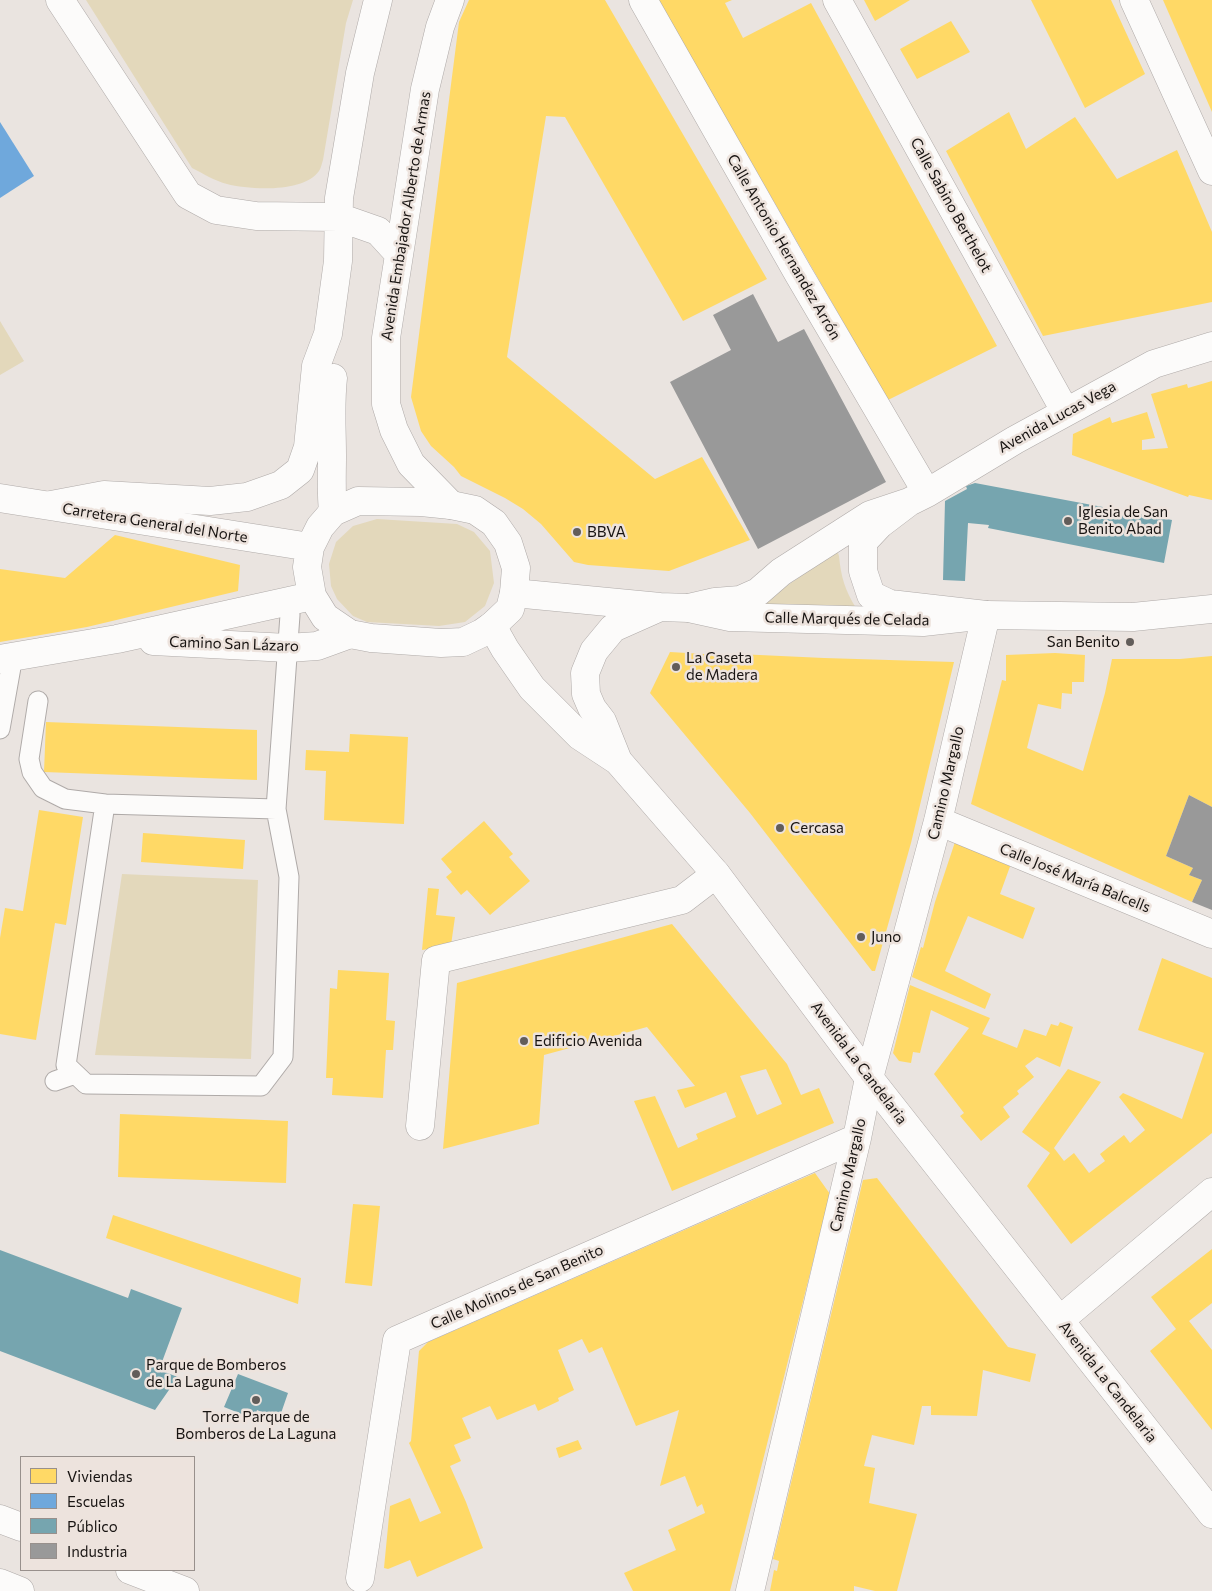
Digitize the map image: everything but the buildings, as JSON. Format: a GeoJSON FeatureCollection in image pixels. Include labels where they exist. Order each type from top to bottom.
{"type":"FeatureCollection","features":[{"type":"Feature","properties":{"kind":"main road"},"geometry":{"type":"LineString","coordinates":[[60,0],[188,195],[216,210],[256,216],[338,217],[378,231],[399,254]]}},
{"type":"Feature","properties":{"kind":"main road"},"geometry":{"type":"LineString","coordinates":[[48,506],[104,495],[210,501],[246,497],[282,485],[300,470],[308,446],[316,366],[328,334],[338,261],[339,198],[360,73],[378,0]]}},
{"type":"Feature","properties":{"kind":"main road","name":"Avenida Embajador Alberto de Armas"},"geometry":{"type":"LineString","coordinates":[[450,0],[440,27],[425,89],[386,338],[386,404],[394,430],[411,464],[451,505]]}},
{"type":"Feature","properties":{"kind":"main road","name":"Calle Antonio Hernandez Arrón"},"geometry":{"type":"LineString","coordinates":[[644,0],[798,273],[918,497]]}},
{"type":"Feature","properties":{"kind":"main road","name":"Calle Sabino Berthelot"},"geometry":{"type":"LineString","coordinates":[[837,0],[1065,411]]}},
{"type":"Feature","properties":{"kind":"main road"},"geometry":{"type":"LineString","coordinates":[[1134,0],[1212,171]]}},
{"type":"Feature","properties":{"kind":"main road"},"geometry":{"type":"LineString","coordinates":[[328,334],[335,367],[331,394],[331,487],[333,512]]}},
{"type":"Feature","properties":{"kind":"main road","name":"Avenida Lucas Vega"},"geometry":{"type":"LineString","coordinates":[[986,615],[890,604],[871,595],[863,571],[864,542],[880,524],[918,497],[1065,411],[1154,364],[1212,346]]}},
{"type":"Feature","properties":{"kind":"main road","name":"Avenida Lucas Vega"},"geometry":{"type":"LineString","coordinates":[[689,608],[715,602],[740,600],[758,592],[781,572],[870,515],[918,497]]}},
{"type":"Feature","properties":{"kind":"main road","name":"Carretera General del Norte"},"geometry":{"type":"LineString","coordinates":[[0,498],[310,547]]}},
{"type":"Feature","properties":{"kind":"main road"},"geometry":{"type":"LineString","coordinates":[[358,501],[421,502],[451,505],[475,510],[494,523],[508,543],[516,568],[514,593],[510,609],[492,626],[463,642],[441,643],[372,638],[350,634],[300,599],[310,547],[320,528],[333,512],[358,501]]}},
{"type":"Feature","properties":{"kind":"main road","name":"Calle Marqués de Celada"},"geometry":{"type":"LineString","coordinates":[[514,593],[660,608],[689,608],[730,617],[923,622],[986,615],[1133,617],[1212,609]]}},
{"type":"Feature","properties":{"kind":"main road","name":"Camino San Lázaro"},"geometry":{"type":"LineString","coordinates":[[6,658],[117,639],[300,599]]}},
{"type":"Feature","properties":{"kind":"main road"},"geometry":{"type":"LineString","coordinates":[[618,761],[602,721],[592,708],[586,694],[585,673],[594,651],[613,628],[660,608]]}},
{"type":"Feature","properties":{"kind":"main road","name":"Camino Margallo"},"geometry":{"type":"LineString","coordinates":[[750,1591],[857,1138],[869,1078],[938,821],[986,615]]}},
{"type":"Feature","properties":{"kind":"main road","name":"Avenida La Candelaria"},"geometry":{"type":"LineString","coordinates":[[492,626],[504,649],[532,688],[580,736],[618,761],[716,874],[869,1078],[1212,1514]]}},
{"type":"Feature","properties":{"kind":"main road","name":"Camino San Lázaro"},"geometry":{"type":"LineString","coordinates":[[117,639],[288,648],[317,646],[350,634]]}},
{"type":"Feature","properties":{"kind":"main road","name":"Calle José María Balcells"},"geometry":{"type":"LineString","coordinates":[[938,821],[1212,934]]}},
{"type":"Feature","properties":{"kind":"main road"},"geometry":{"type":"LineString","coordinates":[[420,1126],[436,960],[682,900],[716,874]]}},
{"type":"Feature","properties":{"kind":"main road","name":"Calle Molinos de San Benito"},"geometry":{"type":"LineString","coordinates":[[360,1578],[397,1340],[857,1138]]}},
{"type":"Feature","properties":{"kind":"main road"},"geometry":{"type":"LineString","coordinates":[[1060,1320],[1212,1192]]}},
{"type":"Feature","properties":{"kind":"main road"},"geometry":{"type":"LineString","coordinates":[[0,1519],[20,1527]]}},
{"type":"Feature","properties":{"kind":"main road"},"geometry":{"type":"LineString","coordinates":[[133,1571],[185,1591]]}},
{"type":"Feature","properties":{"kind":"main road"},"geometry":{"type":"LineString","coordinates":[[0,1583],[20,1591]]}},
{"type":"Feature","properties":{"kind":"lane"},"geometry":{"type":"LineString","coordinates":[[105,804],[66,1065],[86,1084],[261,1086],[283,1056],[289,877],[276,809],[290,616],[300,599]]}},
{"type":"Feature","properties":{"kind":"lane"},"geometry":{"type":"LineString","coordinates":[[0,729],[6,658]]}},
{"type":"Feature","properties":{"kind":"lane"},"geometry":{"type":"LineString","coordinates":[[38,701],[29,759],[32,772],[43,788],[65,799],[105,804],[276,809]]}},
{"type":"Feature","properties":{"kind":"lane"},"geometry":{"type":"LineString","coordinates":[[55,1081],[75,1074]]}},
{"type":"Feature","properties":{"kind":"shaded area"},"geometry":{"type":"Polygon","coordinates":[[[86,0],[353,0],[346,23],[323,160],[319,171],[312,178],[302,183],[276,188],[249,188],[227,184],[192,168],[86,0]]]}},
{"type":"Feature","properties":{"kind":"shaded area"},"geometry":{"type":"Polygon","coordinates":[[[0,321],[24,361],[0,375],[0,321]]]}},
{"type":"Feature","properties":{"kind":"shaded area"},"geometry":{"type":"Polygon","coordinates":[[[377,519],[457,524],[474,532],[490,551],[494,583],[485,606],[465,622],[439,626],[367,622],[353,616],[337,599],[331,586],[329,564],[336,542],[353,526],[377,519]]]}},
{"type":"Feature","properties":{"kind":"shaded area"},"geometry":{"type":"Polygon","coordinates":[[[835,552],[839,556],[846,589],[856,608],[761,604],[835,552]]]}},
{"type":"Feature","properties":{"kind":"shaded area"},"geometry":{"type":"Polygon","coordinates":[[[122,874],[258,880],[251,1059],[95,1055],[122,874]]]}},
{"type":"Feature","properties":{"kind":"place","name":"Iglesia de San Benito Abad"},"geometry":{"type":"Point","coordinates":[1068,521]}},
{"type":"Feature","properties":{"kind":"place","name":"BBVA"},"geometry":{"type":"Point","coordinates":[577,532]}},
{"type":"Feature","properties":{"kind":"place","name":"San Benito"},"geometry":{"type":"Point","coordinates":[1130,642]}},
{"type":"Feature","properties":{"kind":"place","name":"La Caseta de Madera"},"geometry":{"type":"Point","coordinates":[676,667]}},
{"type":"Feature","properties":{"kind":"place","name":"Cercasa"},"geometry":{"type":"Point","coordinates":[780,828]}},
{"type":"Feature","properties":{"kind":"place","name":"Juno"},"geometry":{"type":"Point","coordinates":[861,937]}},
{"type":"Feature","properties":{"kind":"place","name":"Edificio Avenida"},"geometry":{"type":"Point","coordinates":[524,1041]}},
{"type":"Feature","properties":{"kind":"place","name":"Parque de Bomberos de La Laguna"},"geometry":{"type":"Point","coordinates":[136,1374]}},
{"type":"Feature","properties":{"kind":"place","name":"Torre Parque de Bomberos de La Laguna"},"geometry":{"type":"Point","coordinates":[256,1400]}}]}
